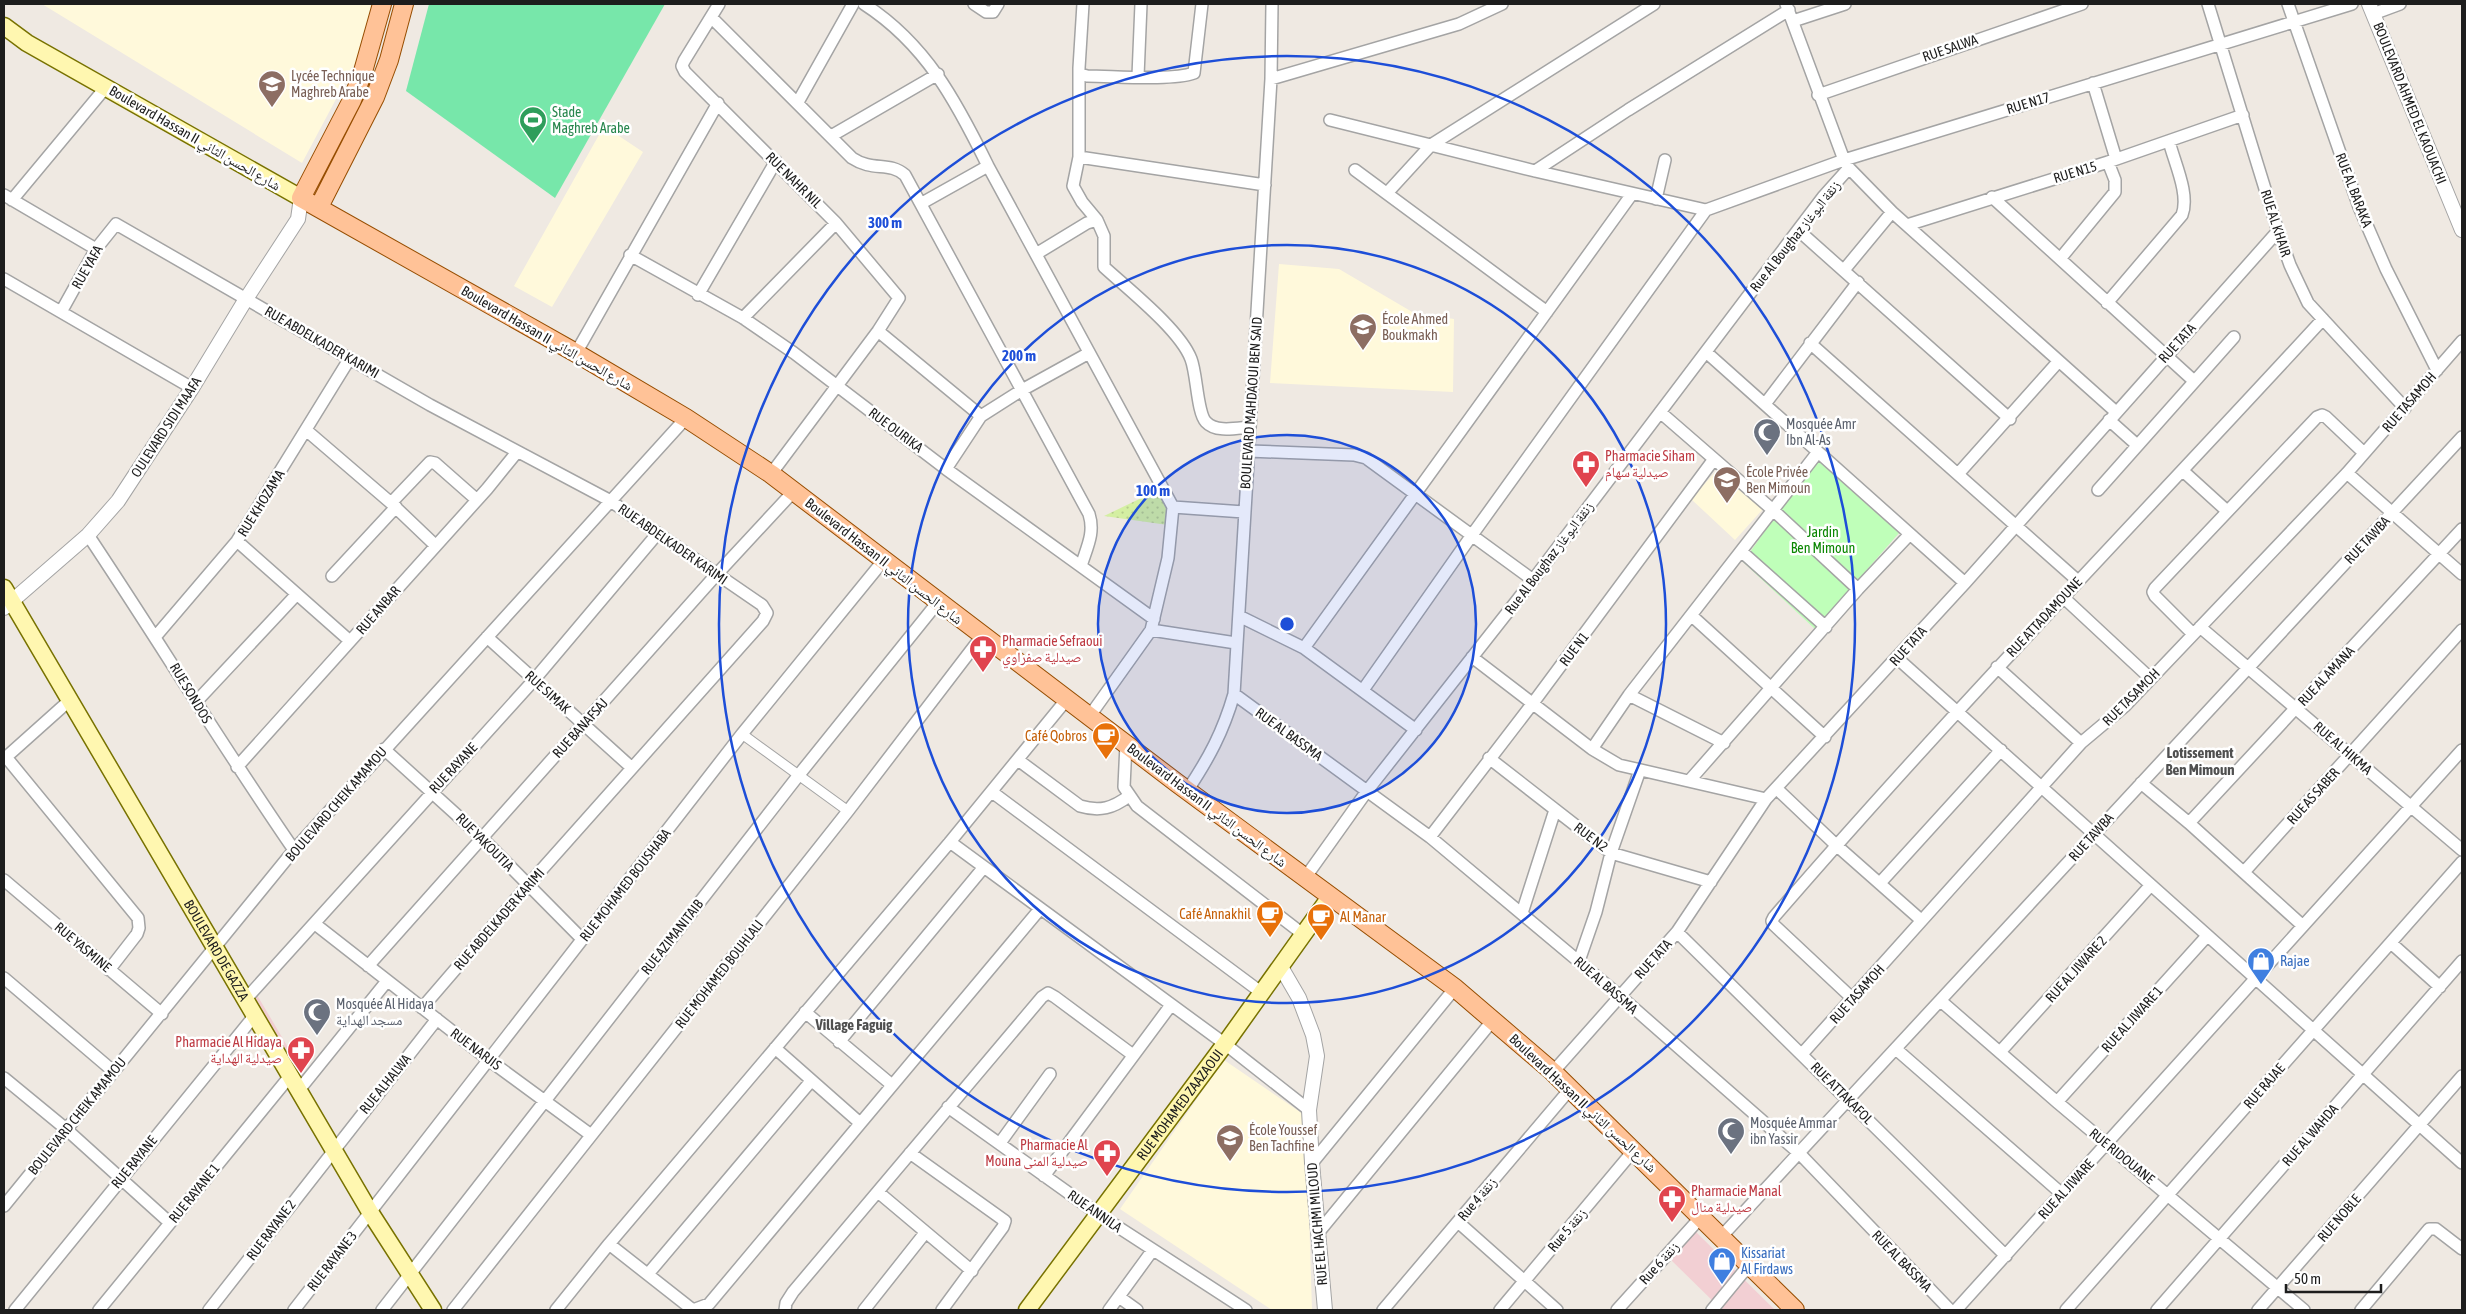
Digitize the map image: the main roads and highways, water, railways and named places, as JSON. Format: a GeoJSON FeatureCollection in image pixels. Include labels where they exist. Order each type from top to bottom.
{"type":"FeatureCollection","features":[{"type":"Feature","properties":{"kind":"main road"},"geometry":{"type":"LineString","coordinates":[[301,198],[352,100],[362,75],[382,4]]}},
{"type":"Feature","properties":{"kind":"main road"},"geometry":{"type":"LineString","coordinates":[[319,207],[375,97],[389,60],[404,4]]}},
{"type":"Feature","properties":{"kind":"main road","name":"Boulevard Hassan II شارع الحسن الثاني"},"geometry":{"type":"LineString","coordinates":[[4,26],[27,43],[576,353],[686,418],[770,474],[1187,791],[1455,988],[1571,1088],[1795,1310]]}},
{"type":"Feature","properties":{"kind":"main road","name":"BOULEVARD DE GAZZA"},"geometry":{"type":"LineString","coordinates":[[6,599],[70,700],[370,1212],[433,1310]]}},
{"type":"Feature","properties":{"kind":"main road","name":"RUE MOHAMED ZAAZAOUI"},"geometry":{"type":"LineString","coordinates":[[1027,1310],[1225,1044],[1304,936],[1330,897]]}},
{"type":"Feature","properties":{"kind":"place","name":"Lycée Technique Maghreb Arabe"},"geometry":{"type":"Point","coordinates":[272,108]}},
{"type":"Feature","properties":{"kind":"place","name":"Stade Maghreb Arabe"},"geometry":{"type":"Point","coordinates":[533,144]}},
{"type":"Feature","properties":{"kind":"place","name":"École Ahmed Boukmakh"},"geometry":{"type":"Point","coordinates":[1363,351]}},
{"type":"Feature","properties":{"kind":"place","name":"Mosquée Amr Ibn Al-As"},"geometry":{"type":"Point","coordinates":[1767,456]}},
{"type":"Feature","properties":{"kind":"place","name":"Pharmacie Siham صيدلية سهام"},"geometry":{"type":"Point","coordinates":[1586,488]}},
{"type":"Feature","properties":{"kind":"place","name":"École Privée Ben Mimoun"},"geometry":{"type":"Point","coordinates":[1727,504]}},
{"type":"Feature","properties":{"kind":"place","name":"Pharmacie Sefraoui صيدلية صفراوي"},"geometry":{"type":"Point","coordinates":[983,673]}},
{"type":"Feature","properties":{"kind":"place","name":"Café Qobros"},"geometry":{"type":"Point","coordinates":[1106,760]}},
{"type":"Feature","properties":{"kind":"place","name":"Café Annakhil"},"geometry":{"type":"Point","coordinates":[1270,938]}},
{"type":"Feature","properties":{"kind":"place","name":"Al Manar"},"geometry":{"type":"Point","coordinates":[1321,941]}},
{"type":"Feature","properties":{"kind":"place","name":"Rajae"},"geometry":{"type":"Point","coordinates":[2261,985]}},
{"type":"Feature","properties":{"kind":"place","name":"Mosquée Al Hidaya مسجد الهداية"},"geometry":{"type":"Point","coordinates":[317,1036]}},
{"type":"Feature","properties":{"kind":"place","name":"Pharmacie Al Hidaya صيدلية الهداية"},"geometry":{"type":"Point","coordinates":[301,1074]}},
{"type":"Feature","properties":{"kind":"place","name":"Mosquée Ammar ibn Yassir"},"geometry":{"type":"Point","coordinates":[1731,1155]}},
{"type":"Feature","properties":{"kind":"place","name":"École Youssef Ben Tachfine"},"geometry":{"type":"Point","coordinates":[1230,1162]}},
{"type":"Feature","properties":{"kind":"place","name":"Pharmacie Al Mouna صيدلية المنى"},"geometry":{"type":"Point","coordinates":[1107,1177]}},
{"type":"Feature","properties":{"kind":"place","name":"Pharmacie Manal صيدلية منال"},"geometry":{"type":"Point","coordinates":[1672,1223]}},
{"type":"Feature","properties":{"kind":"place","name":"Kissariat Al Firdaws"},"geometry":{"type":"Point","coordinates":[1722,1285]}},
{"type":"Feature","properties":{"kind":"district","name":"Lotissement Ben Mimoun"},"geometry":{"type":"Point","coordinates":[2200,760]}},
{"type":"Feature","properties":{"kind":"district","name":"Village Faguig"},"geometry":{"type":"Point","coordinates":[854,1024]}},
{"type":"Feature","properties":{"kind":"park label","name":"Jardin Ben Mimoun"},"geometry":{"type":"Point","coordinates":[1823,540]}}]}
